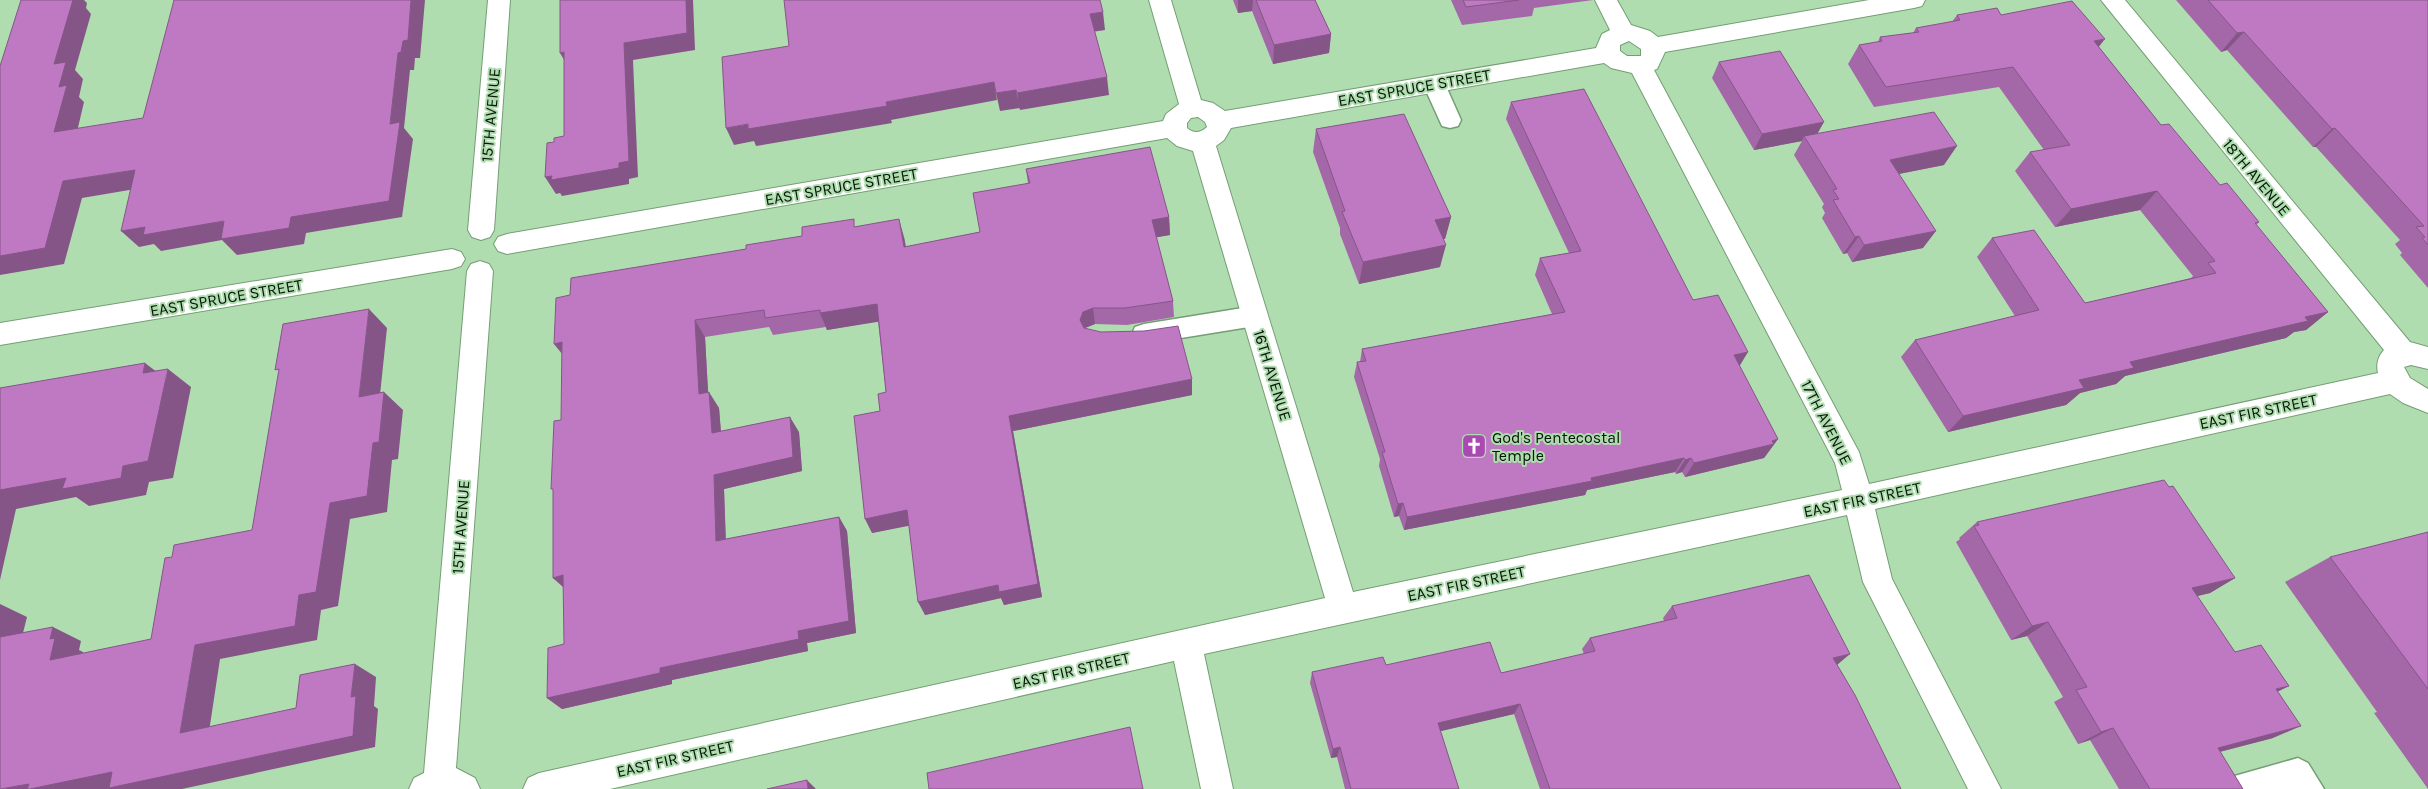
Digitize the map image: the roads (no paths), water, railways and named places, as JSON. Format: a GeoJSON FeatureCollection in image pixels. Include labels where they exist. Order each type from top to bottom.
{"type":"FeatureCollection","features":[{"type":"Feature","properties":{"kind":"street","name":"15TH AVENUE"},"geometry":{"type":"LineString","coordinates":[[481,230],[499,0]]}},
{"type":"Feature","properties":{"kind":"street"},"geometry":{"type":"LineString","coordinates":[[1160,0],[1192,109]]}},
{"type":"Feature","properties":{"kind":"street"},"geometry":{"type":"LineString","coordinates":[[1606,0],[1624,34]]}},
{"type":"Feature","properties":{"kind":"street"},"geometry":{"type":"LineString","coordinates":[[1646,56],[1644,38],[1624,34],[1610,40],[1608,45],[1610,54],[1621,64],[1646,56],[1914,0]]}},
{"type":"Feature","properties":{"kind":"street","name":"18TH AVENUE"},"geometry":{"type":"LineString","coordinates":[[2112,0],[2408,364],[2407,393],[2428,401]]}},
{"type":"Feature","properties":{"kind":"street","name":"EAST SPRUCE STREET"},"geometry":{"type":"LineString","coordinates":[[1210,131],[1434,84],[1610,54]]}},
{"type":"Feature","properties":{"kind":"street","name":"17TH AVENUE"},"geometry":{"type":"LineString","coordinates":[[1646,56],[1849,461],[1878,582],[1985,789]]}},
{"type":"Feature","properties":{"kind":"street"},"geometry":{"type":"LineString","coordinates":[[1192,109],[1205,109],[1216,117],[1210,131],[1184,140],[1174,128],[1175,120],[1178,115],[1192,109]]}},
{"type":"Feature","properties":{"kind":"street","name":"EAST SPRUCE STREET"},"geometry":{"type":"LineString","coordinates":[[507,244],[1174,128]]}},
{"type":"Feature","properties":{"kind":"street","name":"16TH AVENUE"},"geometry":{"type":"LineString","coordinates":[[1210,131],[1255,316],[1343,608]]}},
{"type":"Feature","properties":{"kind":"street"},"geometry":{"type":"LineString","coordinates":[[481,230],[496,231],[503,234],[507,244],[506,254],[500,261],[480,271],[466,272],[459,269],[452,258],[452,252],[462,239],[481,230]]}},
{"type":"Feature","properties":{"kind":"street","name":"EAST SPRUCE STREET"},"geometry":{"type":"LineString","coordinates":[[0,334],[452,258]]}},
{"type":"Feature","properties":{"kind":"street","name":"15TH AVENUE"},"geometry":{"type":"LineString","coordinates":[[443,787],[480,271]]}},
{"type":"Feature","properties":{"kind":"street","name":"EAST FIR STREET"},"geometry":{"type":"LineString","coordinates":[[538,789],[1343,608],[1858,500],[2408,364]]}},
{"type":"Feature","properties":{"kind":"street"},"geometry":{"type":"LineString","coordinates":[[1186,644],[1217,789]]}},
{"type":"Feature","properties":{"kind":"lane"},"geometry":{"type":"LineString","coordinates":[[1434,84],[1450,120]]}},
{"type":"Feature","properties":{"kind":"lane"},"geometry":{"type":"LineString","coordinates":[[1120,337],[1255,316]]}},
{"type":"Feature","properties":{"kind":"lane"},"geometry":{"type":"LineString","coordinates":[[2234,789],[2298,773],[2309,789]]}},
{"type":"Feature","properties":{"kind":"place","name":"God's Pentecostal Temple"},"geometry":{"type":"Point","coordinates":[1474,446]}}]}
